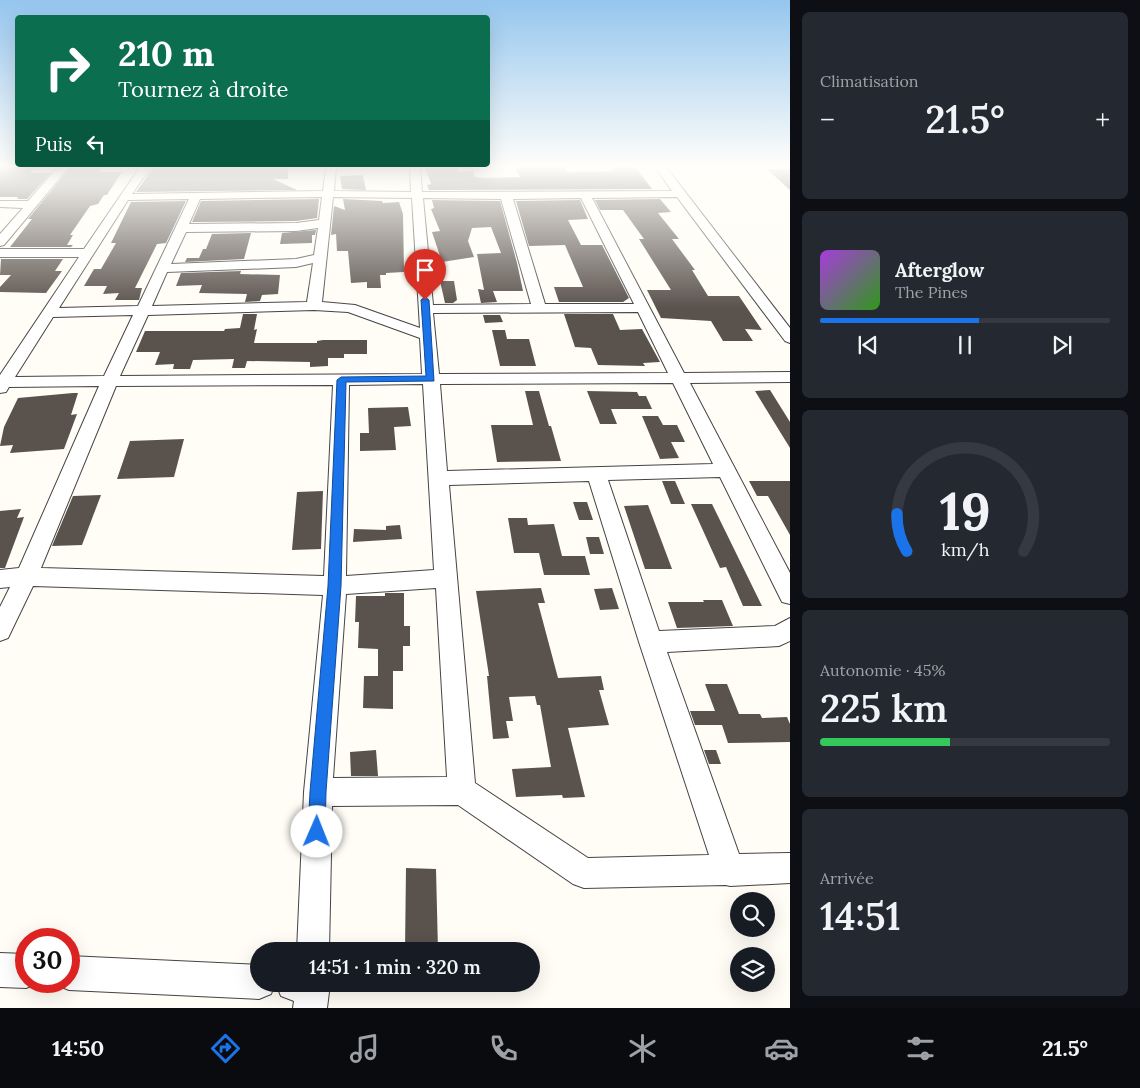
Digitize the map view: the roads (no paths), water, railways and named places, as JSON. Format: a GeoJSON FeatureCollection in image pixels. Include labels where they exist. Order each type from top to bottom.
{"type":"FeatureCollection","features":[{"type":"Feature","properties":{"kind":"street"},"geometry":{"type":"LineString","coordinates":[[0,242],[24,214]]}},
{"type":"Feature","properties":{"kind":"street"},"geometry":{"type":"LineString","coordinates":[[2,384],[113,214]]}},
{"type":"Feature","properties":{"kind":"street"},"geometry":{"type":"LineString","coordinates":[[0,631],[26,577],[142,310],[164,268],[188,214]]}},
{"type":"Feature","properties":{"kind":"street"},"geometry":{"type":"LineString","coordinates":[[314,306],[325,214]]}},
{"type":"Feature","properties":{"kind":"street"},"geometry":{"type":"LineString","coordinates":[[419,214],[462,791]]}},
{"type":"Feature","properties":{"kind":"street"},"geometry":{"type":"LineString","coordinates":[[511,214],[539,307]]}},
{"type":"Feature","properties":{"kind":"street"},"geometry":{"type":"LineString","coordinates":[[595,214],[790,595]]}},
{"type":"Feature","properties":{"kind":"street"},"geometry":{"type":"LineString","coordinates":[[695,214],[790,338]]}},
{"type":"Feature","properties":{"kind":"street"},"geometry":{"type":"LineString","coordinates":[[182,228],[296,227],[324,223]]}},
{"type":"Feature","properties":{"kind":"street"},"geometry":{"type":"LineString","coordinates":[[0,253],[88,253]]}},
{"type":"Feature","properties":{"kind":"street"},"geometry":{"type":"LineString","coordinates":[[164,268],[296,263],[320,258]]}},
{"type":"Feature","properties":{"kind":"street"},"geometry":{"type":"LineString","coordinates":[[48,313],[314,306],[350,308],[428,336]]}},
{"type":"Feature","properties":{"kind":"street"},"geometry":{"type":"LineString","coordinates":[[426,309],[643,308]]}},
{"type":"Feature","properties":{"kind":"street"},"geometry":{"type":"LineString","coordinates":[[2,384],[110,381],[790,377]]}},
{"type":"Feature","properties":{"kind":"street"},"geometry":{"type":"LineString","coordinates":[[314,942],[318,792],[335,586],[341,380]]}},
{"type":"Feature","properties":{"kind":"street"},"geometry":{"type":"LineString","coordinates":[[438,478],[726,470]]}},
{"type":"Feature","properties":{"kind":"street"},"geometry":{"type":"LineString","coordinates":[[596,474],[651,642],[730,871]]}},
{"type":"Feature","properties":{"kind":"street"},"geometry":{"type":"LineString","coordinates":[[0,578],[26,577],[335,586],[446,578]]}},
{"type":"Feature","properties":{"kind":"street"},"geometry":{"type":"LineString","coordinates":[[651,642],[779,636],[790,628]]}},
{"type":"Feature","properties":{"kind":"street"},"geometry":{"type":"LineString","coordinates":[[318,792],[462,791],[584,872],[730,871],[790,868]]}},
{"type":"Feature","properties":{"kind":"street"},"geometry":{"type":"LineString","coordinates":[[0,970],[15,971]]}},
{"type":"Feature","properties":{"kind":"street"},"geometry":{"type":"LineString","coordinates":[[80,974],[250,982]]}}]}
